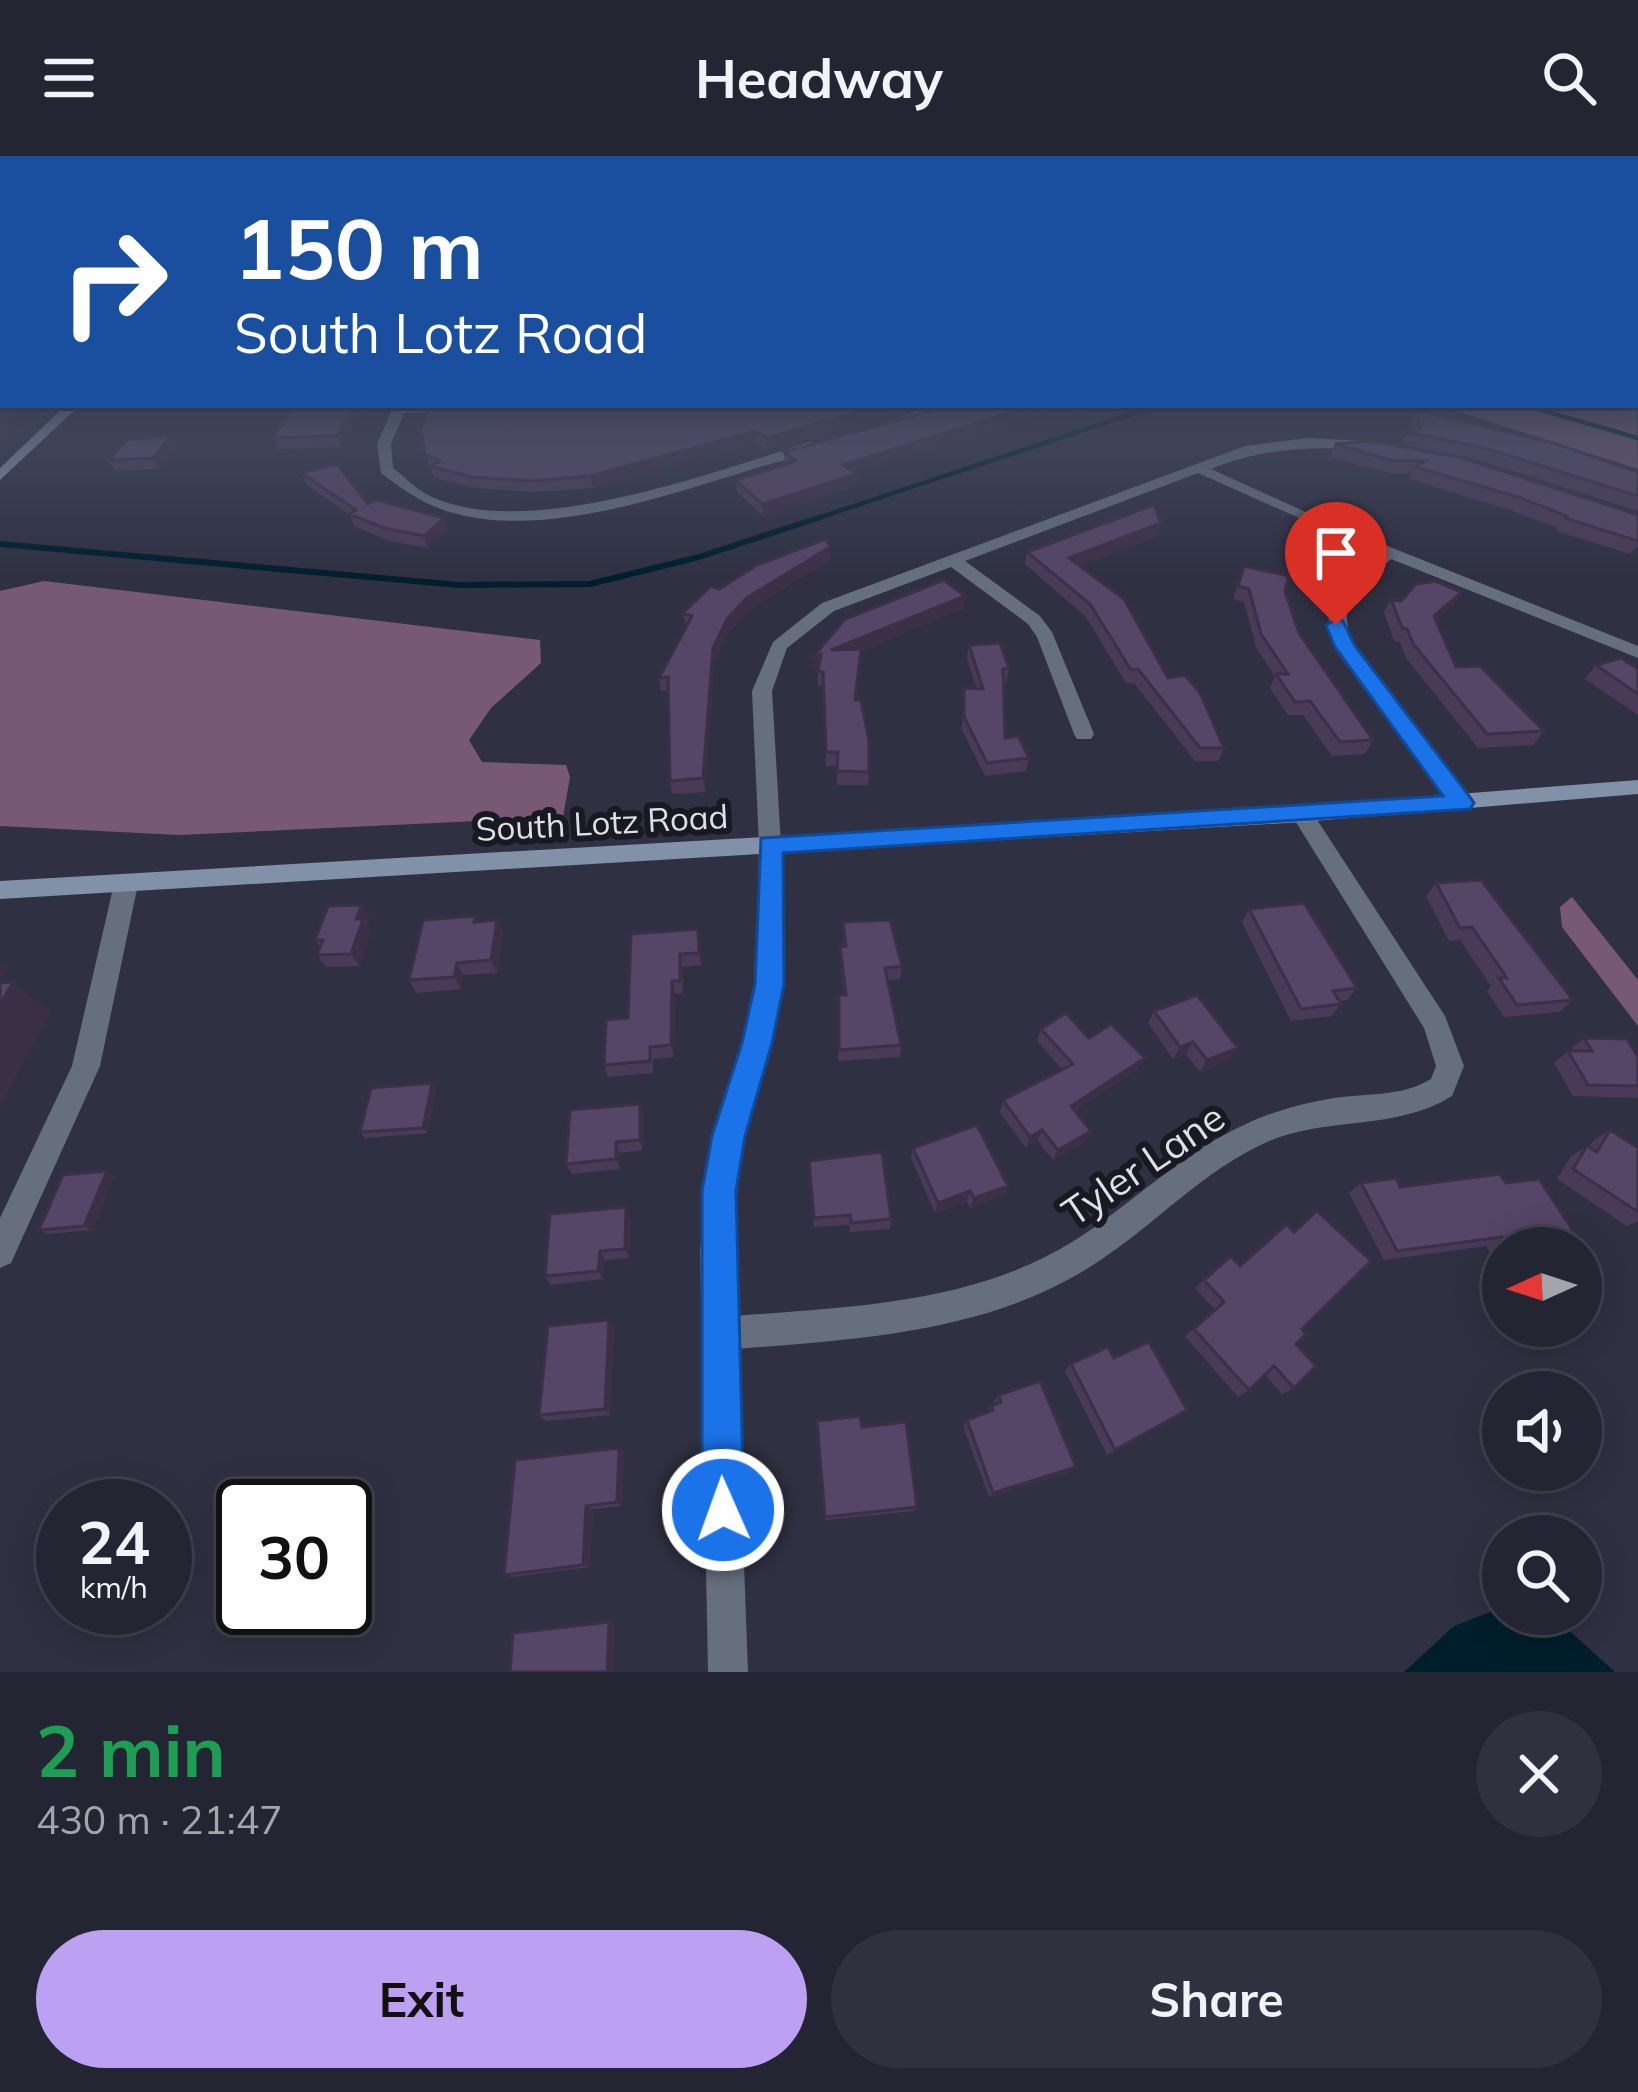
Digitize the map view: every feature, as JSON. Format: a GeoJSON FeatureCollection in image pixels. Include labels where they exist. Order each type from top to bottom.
{"type":"FeatureCollection","features":[{"type":"Feature","properties":{"kind":"street"},"geometry":{"type":"LineString","coordinates":[[0,476],[42,436]]}},
{"type":"Feature","properties":{"kind":"street"},"geometry":{"type":"LineString","coordinates":[[389,436],[382,454],[395,480],[439,503],[514,514],[602,507],[837,438]]}},
{"type":"Feature","properties":{"kind":"street"},"geometry":{"type":"LineString","coordinates":[[728,1672],[719,1191],[728,1136],[757,1043],[769,984],[770,845],[762,692],[779,646],[828,607],[1268,446],[1352,442],[1411,451]]}},
{"type":"Feature","properties":{"kind":"street"},"geometry":{"type":"LineString","coordinates":[[1198,468],[1389,552],[1638,652]]}},
{"type":"Feature","properties":{"kind":"street"},"geometry":{"type":"LineString","coordinates":[[1389,552],[1345,588],[1336,625],[1345,647],[1462,803]]}},
{"type":"Feature","properties":{"kind":"street"},"geometry":{"type":"LineString","coordinates":[[953,560],[1034,620],[1046,637],[1084,734]]}},
{"type":"Feature","properties":{"kind":"street","name":"South Lotz Road"},"geometry":{"type":"LineString","coordinates":[[0,890],[1302,814],[1638,787]]}},
{"type":"Feature","properties":{"kind":"street","name":"Tyler Lane"},"geometry":{"type":"LineString","coordinates":[[719,1334],[906,1315],[1004,1291],[1058,1268],[1106,1239],[1189,1170],[1254,1134],[1328,1112],[1415,1101],[1442,1087],[1450,1066],[1436,1024],[1302,814]]}},
{"type":"Feature","properties":{"kind":"street"},"geometry":{"type":"LineString","coordinates":[[0,1252],[86,1066],[126,884]]}},
{"type":"Feature","properties":{"kind":"shaded area"},"geometry":{"type":"Polygon","coordinates":[[[1534,436],[1637,436],[1638,469],[1534,436]]]}},
{"type":"Feature","properties":{"kind":"shaded area"},"geometry":{"type":"Polygon","coordinates":[[[44,581],[540,640],[541,663],[491,708],[469,740],[482,762],[566,765],[570,777],[563,817],[179,835],[0,826],[0,591],[44,581]]]}},
{"type":"Feature","properties":{"kind":"shaded area"},"geometry":{"type":"Polygon","coordinates":[[[1572,897],[1638,980],[1638,1026],[1562,927],[1560,907],[1572,897]]]}},
{"type":"Feature","properties":{"kind":"water"},"geometry":{"type":"Polygon","coordinates":[[[1482,1615],[1482,1635],[1574,1635],[1615,1672],[1404,1672],[1454,1626],[1482,1615]]]}},
{"type":"Feature","properties":{"kind":"building"},"geometry":{"type":"Polygon","coordinates":[[[422,436],[738,436],[590,476],[531,481],[472,477],[430,466],[440,461],[425,454],[422,436]]]}},
{"type":"Feature","properties":{"kind":"building"},"geometry":{"type":"Polygon","coordinates":[[[842,436],[937,436],[843,465],[857,474],[762,504],[736,480],[796,461],[784,452],[842,436]]]}},
{"type":"Feature","properties":{"kind":"building"},"geometry":{"type":"Polygon","coordinates":[[[1425,436],[1522,436],[1556,444],[1638,472],[1638,496],[1488,449],[1425,436]]]}},
{"type":"Feature","properties":{"kind":"building"},"geometry":{"type":"Polygon","coordinates":[[[171,437],[153,458],[108,460],[128,439],[171,437]]]}},
{"type":"Feature","properties":{"kind":"building"},"geometry":{"type":"Polygon","coordinates":[[[1368,441],[1459,457],[1638,515],[1638,541],[1518,497],[1416,467],[1425,461],[1394,461],[1335,444],[1368,441]]]}},
{"type":"Feature","properties":{"kind":"building"},"geometry":{"type":"Polygon","coordinates":[[[337,464],[368,504],[377,500],[444,518],[424,536],[349,514],[356,510],[301,473],[337,464]]]}},
{"type":"Feature","properties":{"kind":"building"},"geometry":{"type":"Polygon","coordinates":[[[1154,505],[1161,523],[1069,558],[1124,599],[1168,678],[1185,675],[1200,693],[1224,748],[1200,748],[1138,669],[1131,670],[1090,604],[1027,552],[1154,505]]]}},
{"type":"Feature","properties":{"kind":"building"},"geometry":{"type":"Polygon","coordinates":[[[826,539],[830,547],[748,597],[727,619],[713,648],[703,778],[670,781],[668,677],[659,678],[692,616],[683,613],[711,586],[719,589],[757,565],[826,539]]]}},
{"type":"Feature","properties":{"kind":"building"},"geometry":{"type":"Polygon","coordinates":[[[1244,566],[1289,576],[1285,591],[1299,633],[1373,740],[1340,742],[1310,701],[1295,702],[1276,674],[1288,674],[1261,634],[1249,589],[1238,586],[1244,566]]]}},
{"type":"Feature","properties":{"kind":"building"},"geometry":{"type":"Polygon","coordinates":[[[944,580],[965,596],[831,650],[861,649],[855,700],[861,700],[869,741],[869,772],[837,771],[838,752],[826,752],[823,672],[818,671],[821,654],[813,657],[845,619],[944,580]]]}},
{"type":"Feature","properties":{"kind":"building"},"geometry":{"type":"Polygon","coordinates":[[[1435,581],[1462,592],[1434,616],[1456,667],[1480,666],[1544,731],[1487,734],[1414,645],[1391,599],[1401,601],[1416,584],[1435,581]]]}},
{"type":"Feature","properties":{"kind":"building"},"geometry":{"type":"Polygon","coordinates":[[[1000,643],[1009,669],[1003,669],[1005,738],[1018,736],[1029,758],[987,763],[964,717],[964,688],[983,689],[969,645],[1000,643]]]}},
{"type":"Feature","properties":{"kind":"building"},"geometry":{"type":"Polygon","coordinates":[[[1621,658],[1638,669],[1638,694],[1596,665],[1621,658]]]}},
{"type":"Feature","properties":{"kind":"building"},"geometry":{"type":"Polygon","coordinates":[[[1481,880],[1573,1000],[1517,1005],[1499,978],[1507,978],[1472,927],[1460,928],[1436,883],[1481,880]]]}},
{"type":"Feature","properties":{"kind":"building"},"geometry":{"type":"Polygon","coordinates":[[[1304,903],[1357,988],[1333,991],[1341,1004],[1301,1009],[1249,909],[1304,903]]]}},
{"type":"Feature","properties":{"kind":"building"},"geometry":{"type":"Polygon","coordinates":[[[362,905],[356,919],[363,919],[351,954],[317,955],[323,940],[315,940],[328,906],[362,905]]]}},
{"type":"Feature","properties":{"kind":"building"},"geometry":{"type":"Polygon","coordinates":[[[475,916],[474,922],[497,920],[491,960],[457,963],[454,977],[409,980],[423,920],[475,916]]]}},
{"type":"Feature","properties":{"kind":"building"},"geometry":{"type":"Polygon","coordinates":[[[890,920],[902,966],[885,968],[901,1045],[839,1050],[839,995],[846,995],[840,947],[846,946],[843,922],[890,920]]]}},
{"type":"Feature","properties":{"kind":"building"},"geometry":{"type":"Polygon","coordinates":[[[698,929],[699,953],[680,954],[680,981],[672,981],[671,1045],[650,1047],[650,1061],[604,1065],[606,1020],[628,1018],[631,934],[698,929]]]}},
{"type":"Feature","properties":{"kind":"building"},"geometry":{"type":"Polygon","coordinates":[[[13,982],[0,1005],[0,983],[13,982]]]}},
{"type":"Feature","properties":{"kind":"building"},"geometry":{"type":"Polygon","coordinates":[[[1197,995],[1238,1048],[1207,1060],[1193,1042],[1180,1047],[1154,1011],[1197,995]]]}},
{"type":"Feature","properties":{"kind":"building"},"geometry":{"type":"Polygon","coordinates":[[[1066,1013],[1089,1038],[1111,1024],[1145,1058],[1071,1106],[1091,1131],[1058,1150],[1042,1130],[1030,1137],[1003,1100],[1073,1064],[1041,1029],[1066,1013]]]}},
{"type":"Feature","properties":{"kind":"building"},"geometry":{"type":"Polygon","coordinates":[[[1584,1038],[1627,1039],[1638,1057],[1638,1086],[1588,1085],[1568,1051],[1592,1051],[1584,1038]]]}},
{"type":"Feature","properties":{"kind":"building"},"geometry":{"type":"Polygon","coordinates":[[[432,1083],[423,1128],[360,1132],[371,1088],[432,1083]]]}},
{"type":"Feature","properties":{"kind":"building"},"geometry":{"type":"Polygon","coordinates":[[[640,1104],[640,1140],[616,1142],[616,1159],[566,1164],[570,1110],[640,1104]]]}},
{"type":"Feature","properties":{"kind":"building"},"geometry":{"type":"Polygon","coordinates":[[[977,1125],[1008,1186],[974,1198],[970,1191],[938,1203],[913,1148],[977,1125]]]}},
{"type":"Feature","properties":{"kind":"building"},"geometry":{"type":"Polygon","coordinates":[[[1610,1130],[1638,1148],[1638,1212],[1573,1169],[1587,1146],[1597,1152],[1610,1130]]]}},
{"type":"Feature","properties":{"kind":"building"},"geometry":{"type":"Polygon","coordinates":[[[882,1152],[891,1219],[851,1223],[850,1215],[814,1218],[809,1161],[882,1152]]]}},
{"type":"Feature","properties":{"kind":"building"},"geometry":{"type":"Polygon","coordinates":[[[107,1171],[84,1226],[39,1230],[63,1175],[107,1171]]]}},
{"type":"Feature","properties":{"kind":"building"},"geometry":{"type":"Polygon","coordinates":[[[1500,1174],[1506,1183],[1539,1179],[1570,1227],[1482,1227],[1482,1240],[1397,1251],[1361,1183],[1396,1178],[1400,1187],[1500,1174]]]}},
{"type":"Feature","properties":{"kind":"building"},"geometry":{"type":"Polygon","coordinates":[[[626,1207],[625,1249],[600,1251],[598,1271],[545,1276],[550,1214],[626,1207]]]}},
{"type":"Feature","properties":{"kind":"building"},"geometry":{"type":"Polygon","coordinates":[[[1317,1211],[1371,1261],[1302,1329],[1306,1334],[1296,1344],[1316,1366],[1294,1388],[1274,1366],[1249,1390],[1194,1329],[1224,1302],[1204,1280],[1231,1256],[1240,1266],[1287,1224],[1294,1232],[1317,1211]]]}},
{"type":"Feature","properties":{"kind":"building"},"geometry":{"type":"Polygon","coordinates":[[[609,1320],[605,1409],[539,1415],[548,1326],[609,1320]]]}},
{"type":"Feature","properties":{"kind":"building"},"geometry":{"type":"Polygon","coordinates":[[[1149,1342],[1187,1410],[1115,1450],[1071,1364],[1108,1347],[1114,1358],[1149,1342]]]}},
{"type":"Feature","properties":{"kind":"building"},"geometry":{"type":"Polygon","coordinates":[[[1040,1381],[1076,1467],[993,1493],[967,1420],[993,1410],[991,1406],[1001,1402],[999,1395],[1040,1381]]]}},
{"type":"Feature","properties":{"kind":"building"},"geometry":{"type":"Polygon","coordinates":[[[860,1416],[862,1427],[906,1422],[917,1507],[825,1517],[817,1421],[860,1416]]]}},
{"type":"Feature","properties":{"kind":"building"},"geometry":{"type":"Polygon","coordinates":[[[619,1448],[617,1502],[586,1506],[583,1565],[504,1575],[515,1460],[619,1448]]]}},
{"type":"Feature","properties":{"kind":"building"},"geometry":{"type":"Polygon","coordinates":[[[609,1622],[607,1672],[510,1672],[513,1633],[609,1622]]]}},
{"type":"Feature","properties":{"kind":"waterway"},"geometry":{"type":"LineString","coordinates":[[812,520],[1066,436]]}},
{"type":"Feature","properties":{"kind":"waterway"},"geometry":{"type":"LineString","coordinates":[[1630,436],[1638,438]]}},
{"type":"Feature","properties":{"kind":"waterway"},"geometry":{"type":"LineString","coordinates":[[0,544],[459,585],[590,584],[699,557],[821,517]]}},
{"type":"Feature","properties":{"kind":"route"},"geometry":{"type":"LineString","coordinates":[[723,1510],[716,1250],[719,1191],[728,1136],[757,1043],[769,984],[770,845],[1462,803],[1345,647],[1336,625]]}}]}
